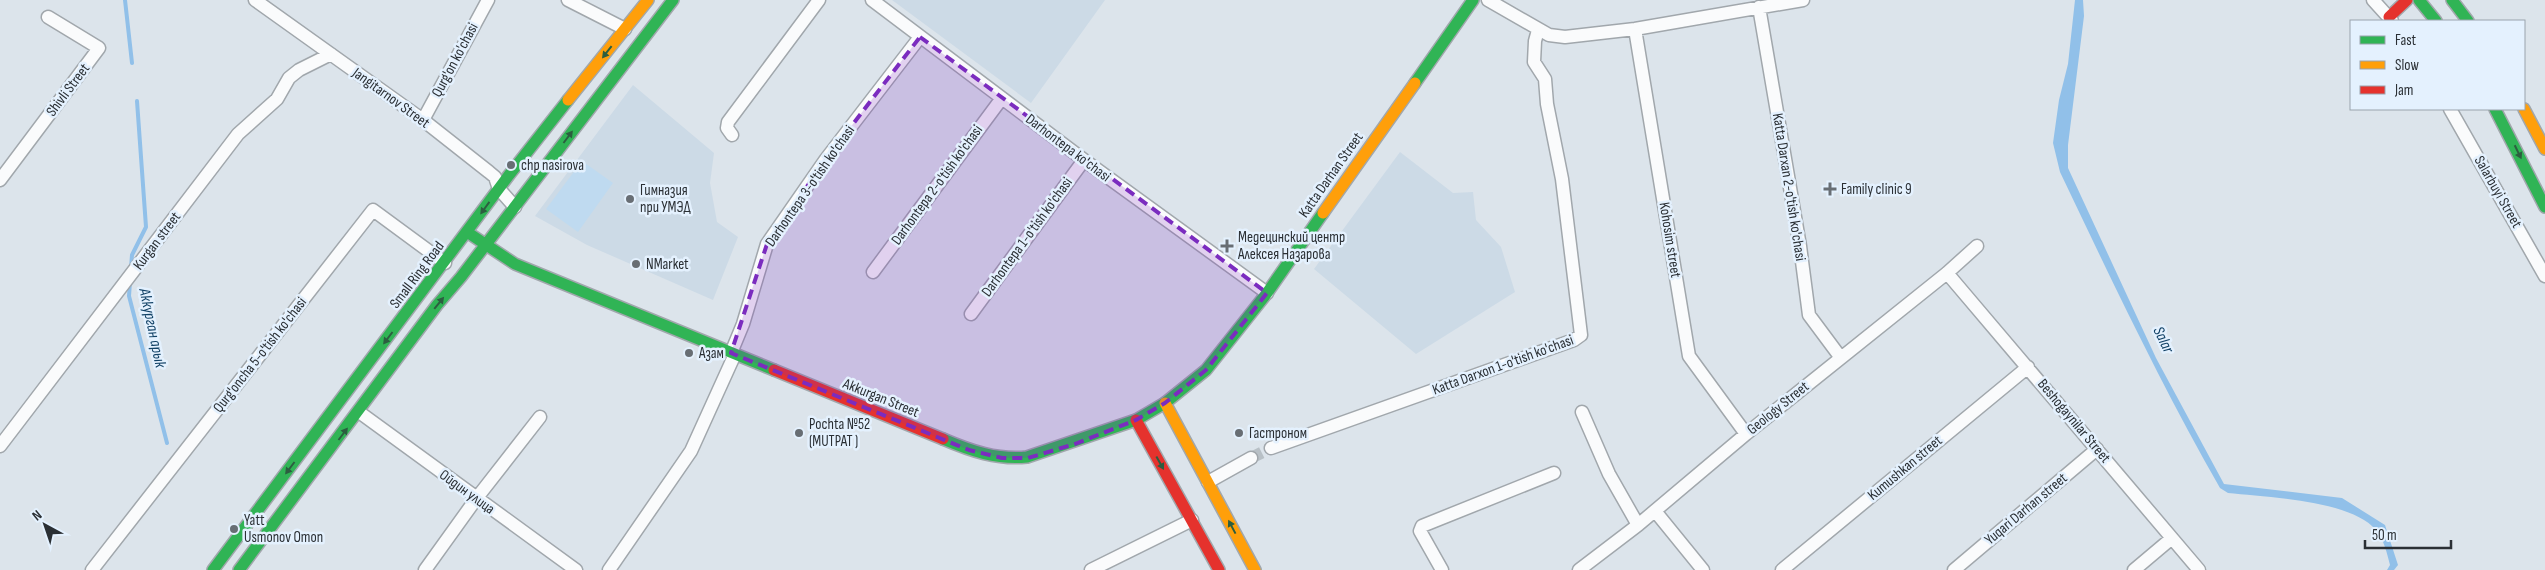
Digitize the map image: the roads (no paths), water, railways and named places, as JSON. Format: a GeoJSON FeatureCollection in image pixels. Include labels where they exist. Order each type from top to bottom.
{"type":"FeatureCollection","features":[{"type":"Feature","properties":{"kind":"main road","name":"Small Ring Road"},"geometry":{"type":"LineString","coordinates":[[214,570],[499,189],[648,0]]}},
{"type":"Feature","properties":{"kind":"main road"},"geometry":{"type":"LineString","coordinates":[[239,570],[359,412],[437,305],[486,246],[673,0]]}},
{"type":"Feature","properties":{"kind":"main road","name":"Katta Darhan Street"},"geometry":{"type":"LineString","coordinates":[[1165,404],[1206,370],[1267,293],[1472,0]]}},
{"type":"Feature","properties":{"kind":"main road"},"geometry":{"type":"LineString","coordinates":[[2390,19],[2407,0]]}},
{"type":"Feature","properties":{"kind":"main road"},"geometry":{"type":"LineString","coordinates":[[2419,0],[2435,20]]}},
{"type":"Feature","properties":{"kind":"main road"},"geometry":{"type":"LineString","coordinates":[[2452,0],[2467,20]]}},
{"type":"Feature","properties":{"kind":"main road"},"geometry":{"type":"LineString","coordinates":[[2496,110],[2545,207]]}},
{"type":"Feature","properties":{"kind":"main road"},"geometry":{"type":"LineString","coordinates":[[2525,110],[2545,149]]}},
{"type":"Feature","properties":{"kind":"main road","name":"Akkurgan Street"},"geometry":{"type":"LineString","coordinates":[[467,232],[515,264],[970,450],[1002,458],[1020,459],[1036,456],[1136,420],[1165,404]]}},
{"type":"Feature","properties":{"kind":"main road"},"geometry":{"type":"LineString","coordinates":[[1165,404],[1255,570]]}},
{"type":"Feature","properties":{"kind":"main road"},"geometry":{"type":"LineString","coordinates":[[1136,420],[1218,570]]}},
{"type":"Feature","properties":{"kind":"street","name":"Jangitarnov Street"},"geometry":{"type":"LineString","coordinates":[[255,0],[423,120],[489,172],[495,177],[499,189],[516,206]]}},
{"type":"Feature","properties":{"kind":"street","name":"Qurg'on ko'chasi"},"geometry":{"type":"LineString","coordinates":[[423,120],[488,0]]}},
{"type":"Feature","properties":{"kind":"street"},"geometry":{"type":"LineString","coordinates":[[568,0],[625,30]]}},
{"type":"Feature","properties":{"kind":"street"},"geometry":{"type":"LineString","coordinates":[[732,135],[727,128],[728,122],[819,0]]}},
{"type":"Feature","properties":{"kind":"street","name":"Darhontepa ko'chasi"},"geometry":{"type":"LineString","coordinates":[[872,0],[1084,160],[1267,293]]}},
{"type":"Feature","properties":{"kind":"street"},"geometry":{"type":"LineString","coordinates":[[1488,0],[1538,30],[1549,35],[1565,37],[1635,29],[1803,0]]}},
{"type":"Feature","properties":{"kind":"street"},"geometry":{"type":"LineString","coordinates":[[2373,0],[2390,19]]}},
{"type":"Feature","properties":{"kind":"street","name":"Katta Darxan 2-o'tish ko'chasi"},"geometry":{"type":"LineString","coordinates":[[1759,7],[1800,246],[1809,315],[1841,358]]}},
{"type":"Feature","properties":{"kind":"street","name":"Shivli Street"},"geometry":{"type":"LineString","coordinates":[[0,180],[99,48],[48,17]]}},
{"type":"Feature","properties":{"kind":"street","name":"Kohosim street"},"geometry":{"type":"LineString","coordinates":[[1635,29],[1689,356],[1746,434]]}},
{"type":"Feature","properties":{"kind":"street","name":"Katta Darxon 1-o'tish ko'chasi"},"geometry":{"type":"LineString","coordinates":[[1271,448],[1574,340],[1581,335],[1562,179],[1547,104],[1545,79],[1534,62],[1535,40],[1538,30]]}},
{"type":"Feature","properties":{"kind":"street","name":"Darhontepa 3-o'tish ko'chasi"},"geometry":{"type":"LineString","coordinates":[[610,570],[691,451],[733,353],[767,244],[826,159],[920,37]]}},
{"type":"Feature","properties":{"kind":"street","name":"Kurgan street"},"geometry":{"type":"LineString","coordinates":[[0,446],[238,134],[277,99],[284,85],[294,74],[331,54]]}},
{"type":"Feature","properties":{"kind":"street","name":"Darhontepa 2-o'tish ko'chasi"},"geometry":{"type":"LineString","coordinates":[[873,272],[1002,98]]}},
{"type":"Feature","properties":{"kind":"street","name":"Salarbuyi Street"},"geometry":{"type":"LineString","coordinates":[[2451,110],[2545,276]]}},
{"type":"Feature","properties":{"kind":"street","name":"Darhontepa 1-o'tish ko'chasi"},"geometry":{"type":"LineString","coordinates":[[971,314],[1084,160]]}},
{"type":"Feature","properties":{"kind":"street","name":"Qurg'oncha 5-o'tish ko'chasi"},"geometry":{"type":"LineString","coordinates":[[92,570],[373,210],[445,263]]}},
{"type":"Feature","properties":{"kind":"street","name":"Geology Street"},"geometry":{"type":"LineString","coordinates":[[1579,570],[1638,525],[1746,434],[1947,273],[1977,246]]}},
{"type":"Feature","properties":{"kind":"street","name":"Beshogaynilar Street"},"geometry":{"type":"LineString","coordinates":[[1947,273],[2199,570]]}},
{"type":"Feature","properties":{"kind":"street","name":"Kumushkan street"},"geometry":{"type":"LineString","coordinates":[[1782,570],[2028,367]]}},
{"type":"Feature","properties":{"kind":"street","name":"Ойдин улица"},"geometry":{"type":"LineString","coordinates":[[359,412],[576,570]]}},
{"type":"Feature","properties":{"kind":"street"},"geometry":{"type":"LineString","coordinates":[[1582,412],[1609,474],[1638,525]]}},
{"type":"Feature","properties":{"kind":"street"},"geometry":{"type":"LineString","coordinates":[[426,570],[476,498],[540,417]]}},
{"type":"Feature","properties":{"kind":"street","name":"Yuqari Darhan street"},"geometry":{"type":"LineString","coordinates":[[1954,570],[2097,449]]}},
{"type":"Feature","properties":{"kind":"street"},"geometry":{"type":"LineString","coordinates":[[1208,482],[1251,458]]}},
{"type":"Feature","properties":{"kind":"street"},"geometry":{"type":"LineString","coordinates":[[1442,570],[1420,531],[1422,526],[1554,473]]}},
{"type":"Feature","properties":{"kind":"street"},"geometry":{"type":"LineString","coordinates":[[1655,511],[1703,570]]}},
{"type":"Feature","properties":{"kind":"street"},"geometry":{"type":"LineString","coordinates":[[1091,570],[1192,520]]}},
{"type":"Feature","properties":{"kind":"street"},"geometry":{"type":"LineString","coordinates":[[2134,570],[2172,538]]}},
{"type":"Feature","properties":{"kind":"water","name":"Salar"},"geometry":{"type":"Polygon","coordinates":[[[2075,0],[2083,0],[2084,16],[2068,145],[2068,168],[2156,358],[2224,484],[2342,498],[2385,525],[2398,565],[2394,570],[2387,570],[2390,565],[2383,542],[2376,530],[2364,520],[2348,512],[2328,506],[2228,493],[2220,488],[2198,449],[2137,332],[2060,172],[2053,143],[2059,100],[2068,64],[2075,0]]]}},
{"type":"Feature","properties":{"kind":"waterway","name":"Аккурган арык"},"geometry":{"type":"LineString","coordinates":[[125,0],[132,63]]}},
{"type":"Feature","properties":{"kind":"waterway","name":"Аккурган арык"},"geometry":{"type":"LineString","coordinates":[[131,268],[132,255],[146,227],[137,101]]}},
{"type":"Feature","properties":{"kind":"waterway","name":"Аккурган арык"},"geometry":{"type":"LineString","coordinates":[[130,282],[129,296],[167,443]]}},
{"type":"Feature","properties":{"kind":"tunnel"},"geometry":{"type":"LineString","coordinates":[[1251,458],[1271,448]]}},
{"type":"Feature","properties":{"kind":"place","name":"chp nasirova"},"geometry":{"type":"Point","coordinates":[511,165]}},
{"type":"Feature","properties":{"kind":"place","name":"Family clinic 9"},"geometry":{"type":"Point","coordinates":[1830,189]}},
{"type":"Feature","properties":{"kind":"place","name":"Гимназия при УМЭД"},"geometry":{"type":"Point","coordinates":[630,199]}},
{"type":"Feature","properties":{"kind":"place","name":"Медецинский центр Алексея Назарова"},"geometry":{"type":"Point","coordinates":[1227,246]}},
{"type":"Feature","properties":{"kind":"place","name":"NMarket"},"geometry":{"type":"Point","coordinates":[636,264]}},
{"type":"Feature","properties":{"kind":"place","name":"Азам"},"geometry":{"type":"Point","coordinates":[689,353]}},
{"type":"Feature","properties":{"kind":"place","name":"Pochta №52 (MUTPAT )"},"geometry":{"type":"Point","coordinates":[799,433]}},
{"type":"Feature","properties":{"kind":"place","name":"Гастроном"},"geometry":{"type":"Point","coordinates":[1239,433]}},
{"type":"Feature","properties":{"kind":"place","name":"Yatt Usmonov Omon"},"geometry":{"type":"Point","coordinates":[234,529]}}]}
